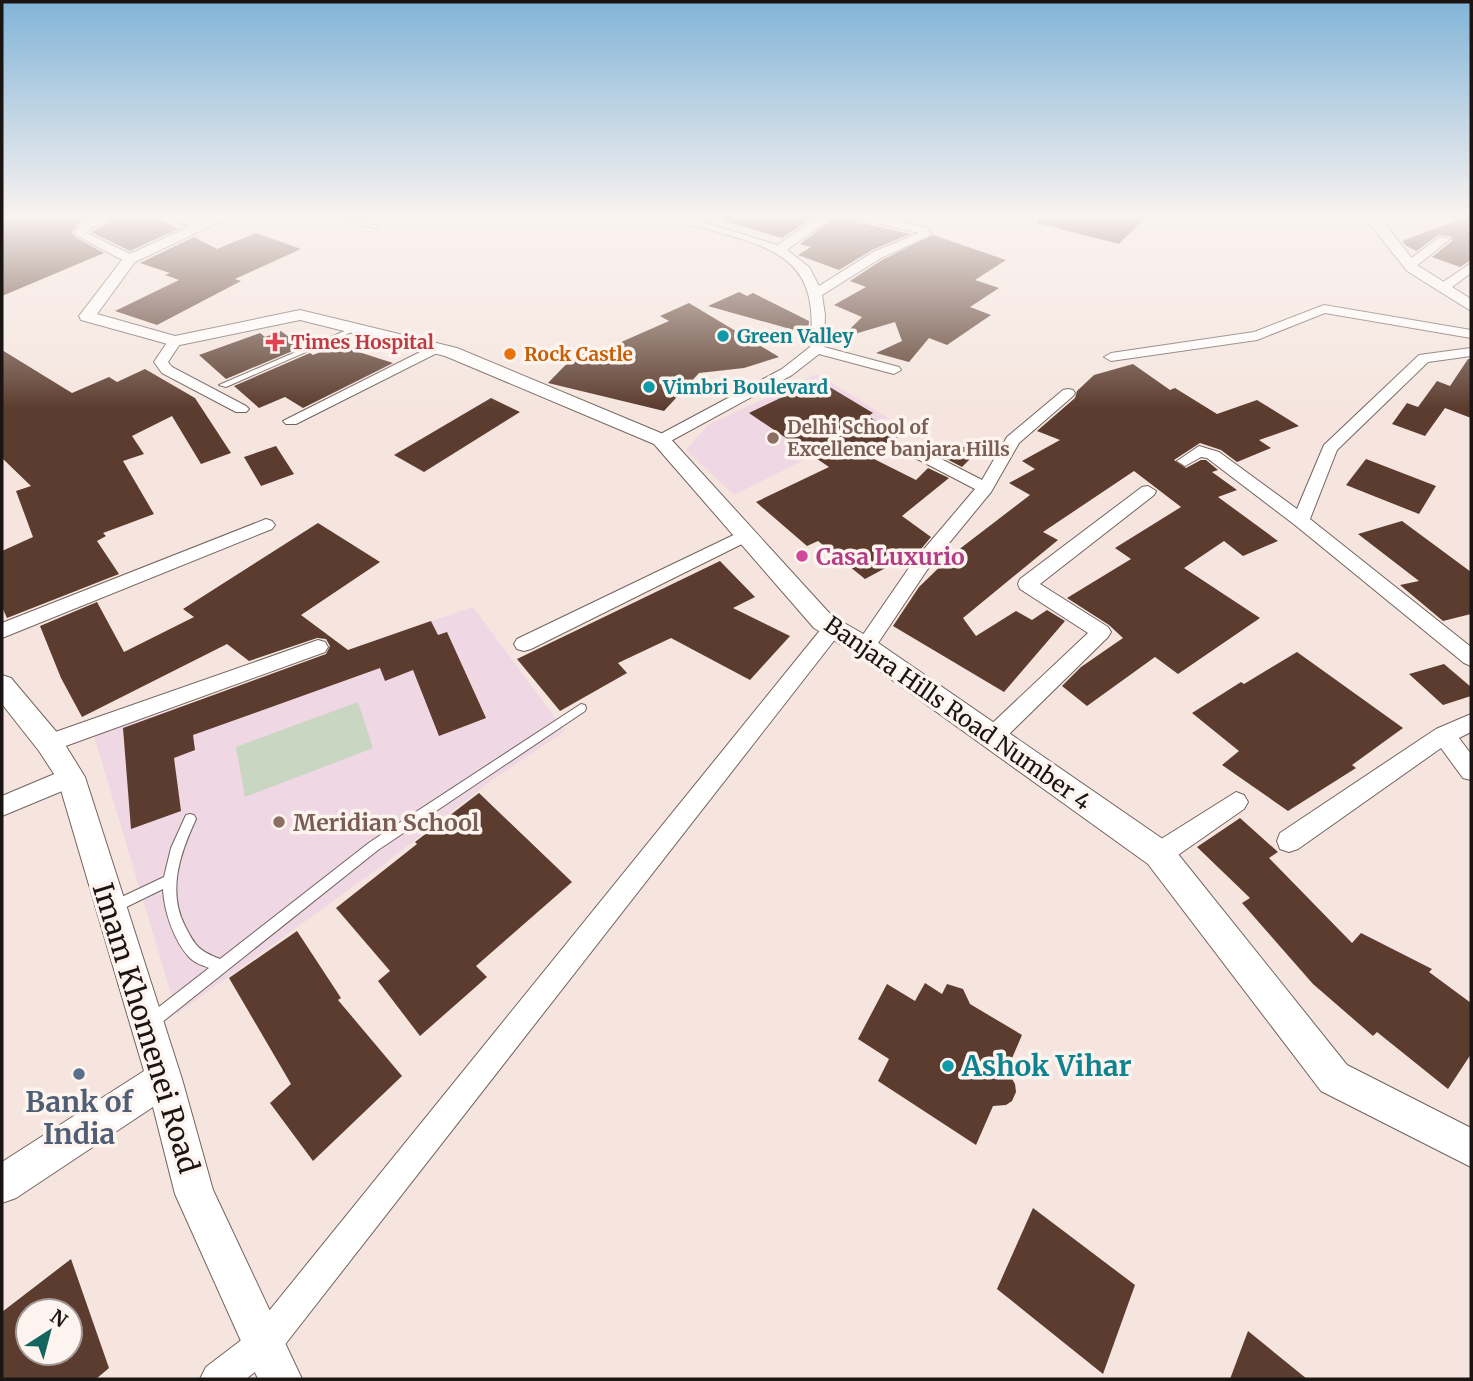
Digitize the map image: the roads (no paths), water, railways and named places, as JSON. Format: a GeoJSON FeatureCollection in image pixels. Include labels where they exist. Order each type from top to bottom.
{"type":"FeatureCollection","features":[{"type":"Feature","properties":{"kind":"street","name":"Banjara Hills Road Number 4"},"geometry":{"type":"LineString","coordinates":[[115,279],[87,316],[175,341],[300,316],[452,352],[661,440],[823,622],[865,647],[1159,854],[1334,1078],[1471,1148]]}},
{"type":"Feature","properties":{"kind":"street"},"geometry":{"type":"LineString","coordinates":[[661,440],[787,372],[817,349],[820,331],[811,279]]}},
{"type":"Feature","properties":{"kind":"street"},"geometry":{"type":"LineString","coordinates":[[814,294],[838,279]]}},
{"type":"Feature","properties":{"kind":"street"},"geometry":{"type":"LineString","coordinates":[[1432,279],[1471,306]]}},
{"type":"Feature","properties":{"kind":"street"},"geometry":{"type":"LineString","coordinates":[[1444,287],[1454,279]]}},
{"type":"Feature","properties":{"kind":"street"},"geometry":{"type":"LineString","coordinates":[[1111,356],[1186,348],[1257,336],[1324,310],[1471,334]]}},
{"type":"Feature","properties":{"kind":"street"},"geometry":{"type":"LineString","coordinates":[[175,341],[161,362],[167,370],[240,409]]}},
{"type":"Feature","properties":{"kind":"street"},"geometry":{"type":"LineString","coordinates":[[291,421],[436,348]]}},
{"type":"Feature","properties":{"kind":"street"},"geometry":{"type":"LineString","coordinates":[[817,349],[894,370]]}},
{"type":"Feature","properties":{"kind":"street"},"geometry":{"type":"LineString","coordinates":[[1301,521],[1330,448],[1424,358],[1471,352]]}},
{"type":"Feature","properties":{"kind":"street"},"geometry":{"type":"LineString","coordinates":[[865,647],[920,566],[985,488],[1013,440],[1068,393]]}},
{"type":"Feature","properties":{"kind":"street"},"geometry":{"type":"LineString","coordinates":[[906,447],[985,488]]}},
{"type":"Feature","properties":{"kind":"street"},"geometry":{"type":"LineString","coordinates":[[1185,461],[1199,451],[1213,455],[1301,521],[1471,658]]}},
{"type":"Feature","properties":{"kind":"street"},"geometry":{"type":"LineString","coordinates":[[992,737],[1101,632],[1027,584],[1148,491]]}},
{"type":"Feature","properties":{"kind":"street"},"geometry":{"type":"LineString","coordinates":[[2,631],[266,525]]}},
{"type":"Feature","properties":{"kind":"street"},"geometry":{"type":"LineString","coordinates":[[524,644],[744,536]]}},
{"type":"Feature","properties":{"kind":"street"},"geometry":{"type":"LineString","coordinates":[[218,1379],[264,1344],[833,628]]}},
{"type":"Feature","properties":{"kind":"street"},"geometry":{"type":"LineString","coordinates":[[50,743],[318,647]]}},
{"type":"Feature","properties":{"kind":"street","name":"Imam Khomenei Road"},"geometry":{"type":"LineString","coordinates":[[5,695],[50,743],[71,777],[164,1079],[195,1194],[281,1379]]}},
{"type":"Feature","properties":{"kind":"street"},"geometry":{"type":"LineString","coordinates":[[1289,841],[1444,735],[1471,723]]}},
{"type":"Feature","properties":{"kind":"street"},"geometry":{"type":"LineString","coordinates":[[1444,735],[1471,771]]}},
{"type":"Feature","properties":{"kind":"street"},"geometry":{"type":"LineString","coordinates":[[2,806],[71,777]]}},
{"type":"Feature","properties":{"kind":"street"},"geometry":{"type":"LineString","coordinates":[[1159,854],[1236,802]]}},
{"type":"Feature","properties":{"kind":"street"},"geometry":{"type":"LineString","coordinates":[[2,1184],[164,1079]]}},
{"type":"Feature","properties":{"kind":"lane"},"geometry":{"type":"LineString","coordinates":[[223,385],[354,329]]}},
{"type":"Feature","properties":{"kind":"lane"},"geometry":{"type":"LineString","coordinates":[[146,1026],[374,846],[581,708]]}},
{"type":"Feature","properties":{"kind":"lane"},"geometry":{"type":"LineString","coordinates":[[190,819],[178,843],[168,880],[171,905],[181,931],[196,955],[221,966]]}},
{"type":"Feature","properties":{"kind":"lane"},"geometry":{"type":"LineString","coordinates":[[111,909],[168,880]]}},
{"type":"Feature","properties":{"kind":"place","name":"Green Valley"},"geometry":{"type":"Point","coordinates":[723,336]}},
{"type":"Feature","properties":{"kind":"place","name":"Times Hospital"},"geometry":{"type":"Point","coordinates":[275,342]}},
{"type":"Feature","properties":{"kind":"place","name":"Rock Castle"},"geometry":{"type":"Point","coordinates":[510,354]}},
{"type":"Feature","properties":{"kind":"place","name":"Vimbri Boulevard"},"geometry":{"type":"Point","coordinates":[649,387]}},
{"type":"Feature","properties":{"kind":"place","name":"Delhi School of Excellence banjara Hills"},"geometry":{"type":"Point","coordinates":[773,438]}},
{"type":"Feature","properties":{"kind":"place","name":"Casa Luxurio"},"geometry":{"type":"Point","coordinates":[802,556]}},
{"type":"Feature","properties":{"kind":"place","name":"Meridian School"},"geometry":{"type":"Point","coordinates":[279,822]}},
{"type":"Feature","properties":{"kind":"place","name":"Ashok Vihar"},"geometry":{"type":"Point","coordinates":[948,1066]}},
{"type":"Feature","properties":{"kind":"place","name":"Bank of India"},"geometry":{"type":"Point","coordinates":[79,1074]}}]}
